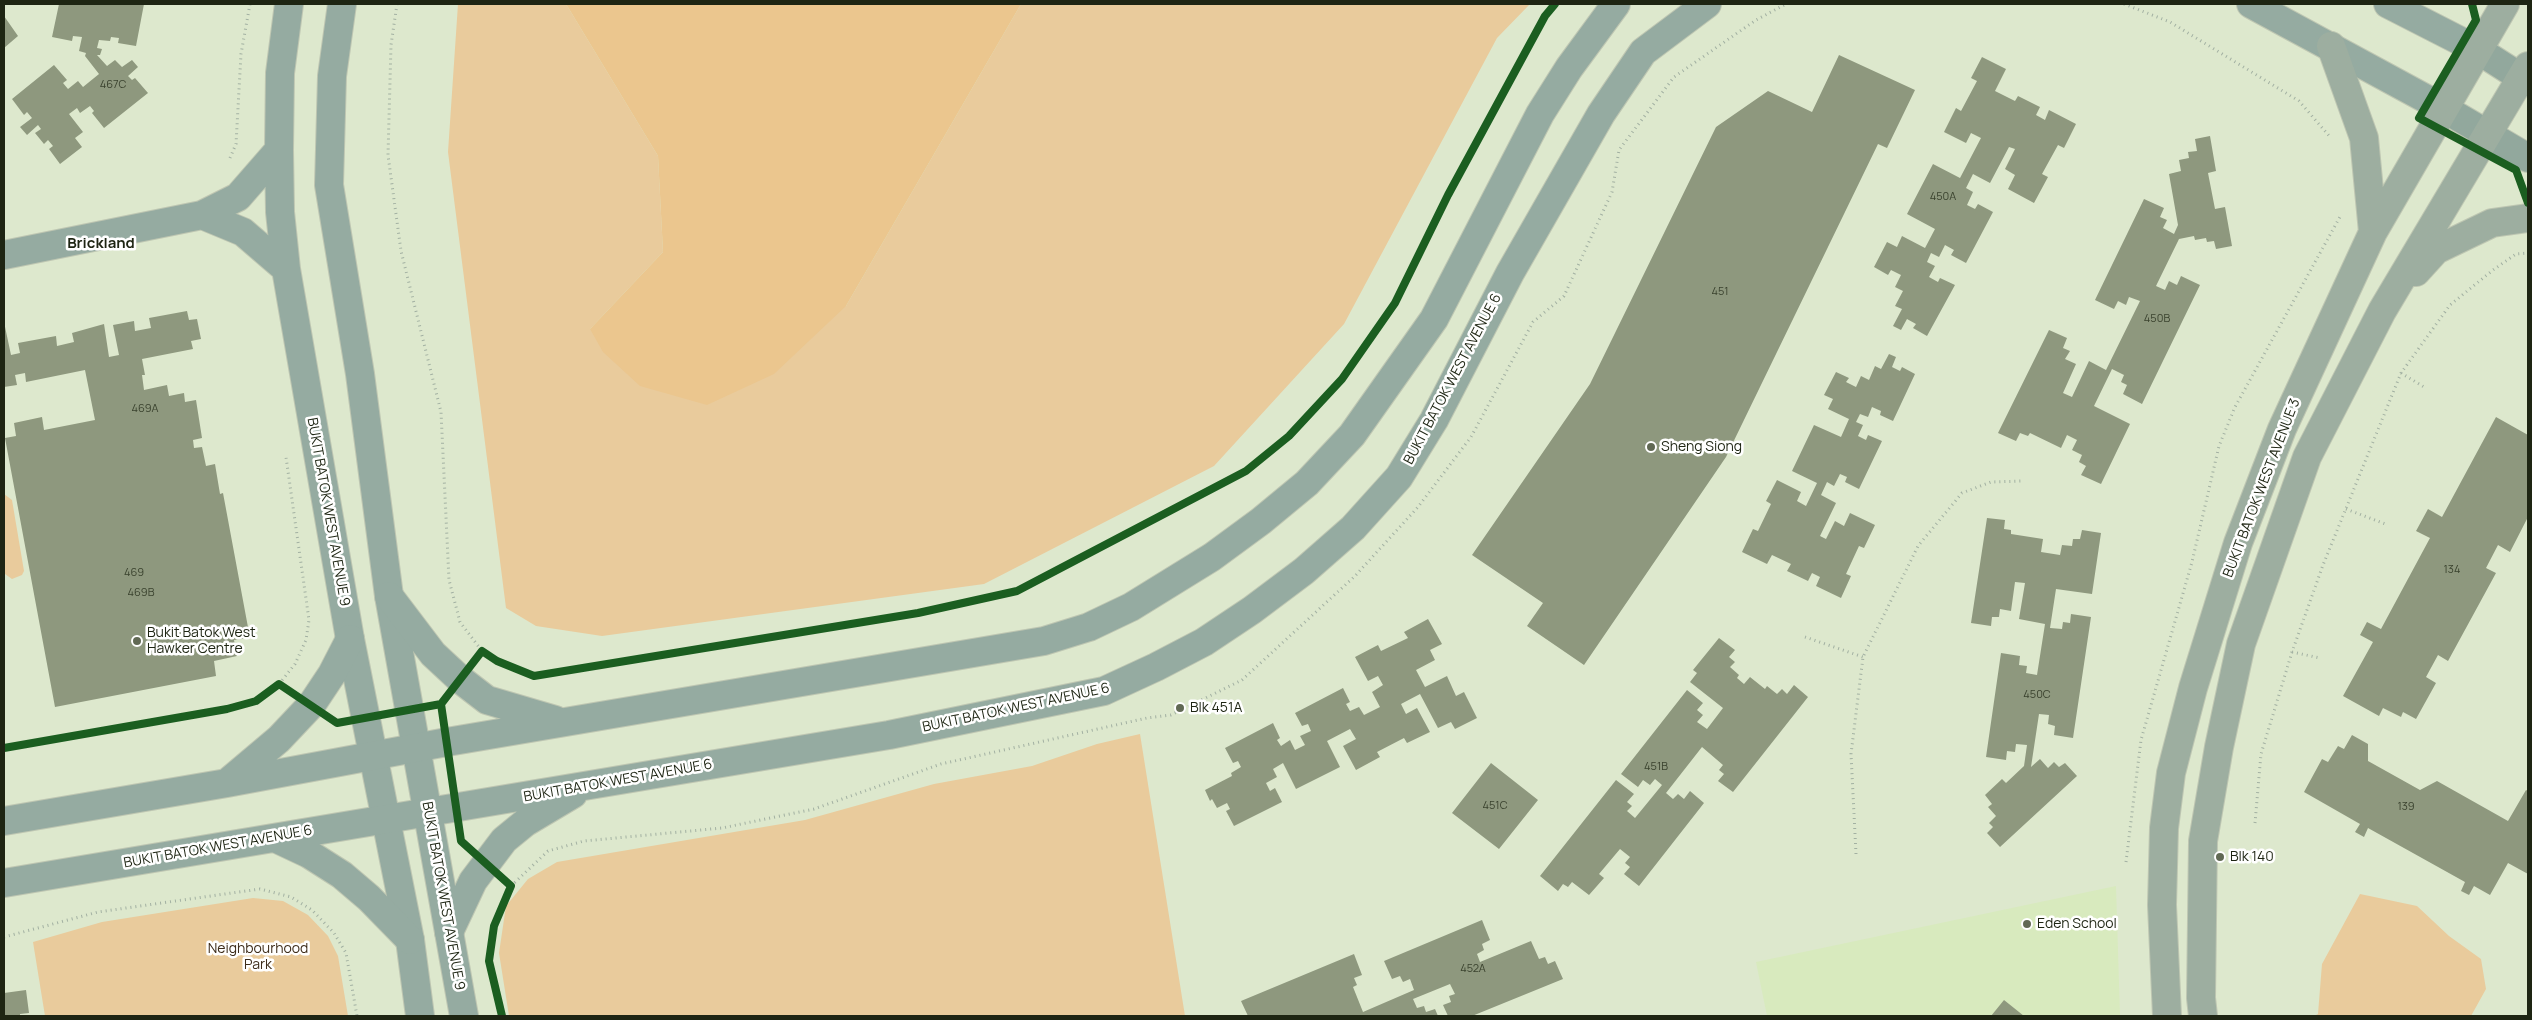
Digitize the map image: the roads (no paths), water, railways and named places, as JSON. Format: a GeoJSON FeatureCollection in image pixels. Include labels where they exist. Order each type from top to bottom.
{"type":"FeatureCollection","features":[{"type":"Feature","properties":{"kind":"main road","name":"BUKIT BATOK WEST AVENUE 3"},"geometry":{"type":"LineString","coordinates":[[2167,1016],[2162,905],[2164,828],[2172,773],[2193,688],[2238,543],[2282,429],[2373,232],[2443,108],[2505,4]]}},
{"type":"Feature","properties":{"kind":"main road"},"geometry":{"type":"LineString","coordinates":[[2331,46],[2364,138],[2373,232]]}},
{"type":"Feature","properties":{"kind":"main road"},"geometry":{"type":"LineString","coordinates":[[2203,1016],[2200,998],[2203,842],[2219,747],[2241,644],[2307,457],[2382,311],[2488,133],[2526,75],[2478,50]]}},
{"type":"Feature","properties":{"kind":"main road"},"geometry":{"type":"LineString","coordinates":[[2443,108],[2528,158]]}},
{"type":"Feature","properties":{"kind":"main road"},"geometry":{"type":"LineString","coordinates":[[2382,311],[2436,250],[2492,224],[2528,218]]}},
{"type":"Feature","properties":{"kind":"street","name":"BUKIT BATOK WEST AVENUE 9"},"geometry":{"type":"LineString","coordinates":[[289,4],[280,73],[279,150],[280,212],[286,269],[350,639],[410,940],[420,1016]]}},
{"type":"Feature","properties":{"kind":"street","name":"BUKIT BATOK WEST AVENUE 9"},"geometry":{"type":"LineString","coordinates":[[342,4],[332,76],[329,185],[360,374],[389,596],[464,1016]]}},
{"type":"Feature","properties":{"kind":"street"},"geometry":{"type":"LineString","coordinates":[[4,821],[566,722],[1044,641],[1089,626],[1131,607],[1212,557],[1307,483],[1352,435],[1434,319],[1540,114],[1569,68],[1616,4]]}},
{"type":"Feature","properties":{"kind":"street","name":"BUKIT BATOK WEST AVENUE 6"},"geometry":{"type":"LineString","coordinates":[[4,883],[275,838],[386,817],[428,813],[889,735],[1104,691],[1204,642],[1252,610],[1304,571],[1353,528],[1399,477],[1434,420],[1510,272],[1601,114],[1643,52],[1706,4]]}},
{"type":"Feature","properties":{"kind":"street"},"geometry":{"type":"LineString","coordinates":[[2251,4],[2443,108]]}},
{"type":"Feature","properties":{"kind":"street"},"geometry":{"type":"LineString","coordinates":[[2388,4],[2478,50]]}},
{"type":"Feature","properties":{"kind":"street"},"geometry":{"type":"LineString","coordinates":[[4,255],[202,215],[238,197],[279,150]]}},
{"type":"Feature","properties":{"kind":"street"},"geometry":{"type":"LineString","coordinates":[[202,215],[243,232],[286,269]]}},
{"type":"Feature","properties":{"kind":"street"},"geometry":{"type":"LineString","coordinates":[[389,596],[433,654],[461,680],[487,700],[521,712],[566,722]]}},
{"type":"Feature","properties":{"kind":"street"},"geometry":{"type":"LineString","coordinates":[[227,783],[279,739],[312,704],[332,674],[350,639]]}},
{"type":"Feature","properties":{"kind":"street"},"geometry":{"type":"LineString","coordinates":[[449,932],[464,898],[486,863],[504,840],[526,822],[587,786]]}},
{"type":"Feature","properties":{"kind":"street"},"geometry":{"type":"LineString","coordinates":[[275,838],[309,854],[342,875],[369,898],[410,940]]}},
{"type":"Feature","properties":{"kind":"place","name":"Sheng Siong"},"geometry":{"type":"Point","coordinates":[1651,447]}},
{"type":"Feature","properties":{"kind":"place","name":"Bukit Batok West Hawker Centre"},"geometry":{"type":"Point","coordinates":[137,641]}},
{"type":"Feature","properties":{"kind":"place","name":"Blk 451A"},"geometry":{"type":"Point","coordinates":[1180,708]}},
{"type":"Feature","properties":{"kind":"place","name":"Blk 140"},"geometry":{"type":"Point","coordinates":[2220,857]}},
{"type":"Feature","properties":{"kind":"place","name":"Eden School"},"geometry":{"type":"Point","coordinates":[2027,924]}},
{"type":"Feature","properties":{"kind":"district","name":"Brickland"},"geometry":{"type":"Point","coordinates":[101,244]}},
{"type":"Feature","properties":{"kind":"park label","name":"Neighbourhood Park"},"geometry":{"type":"Point","coordinates":[258,958]}}]}
